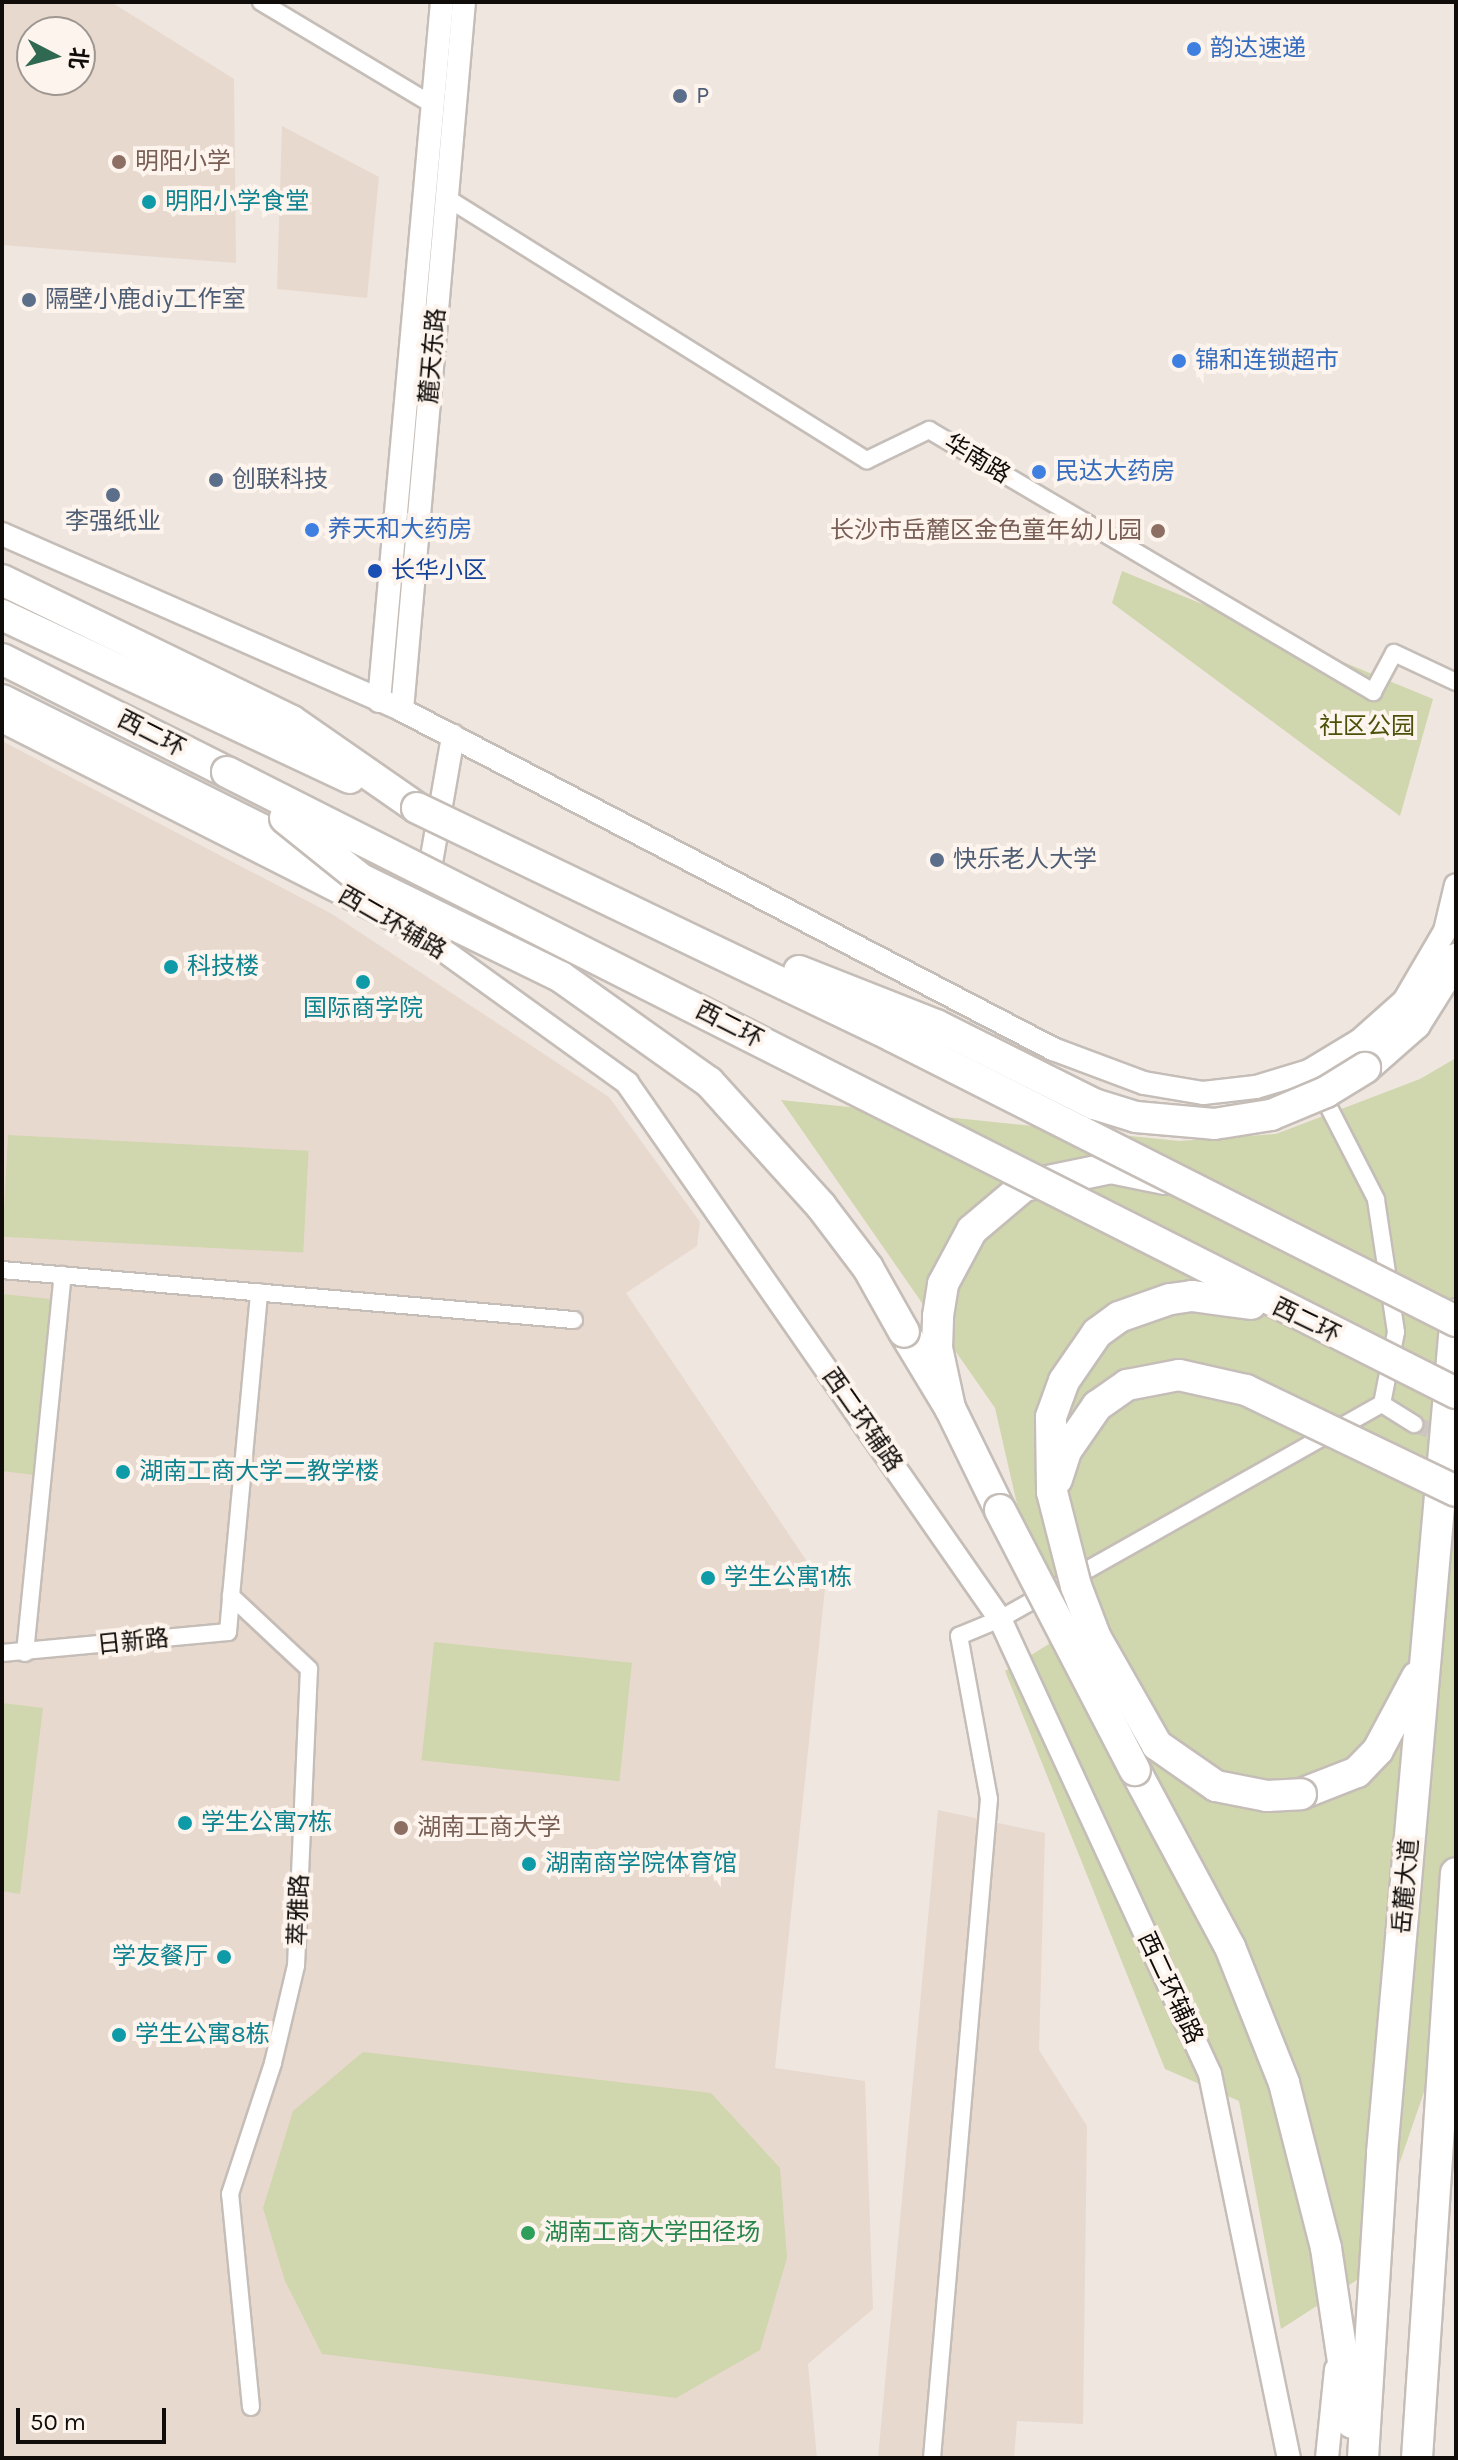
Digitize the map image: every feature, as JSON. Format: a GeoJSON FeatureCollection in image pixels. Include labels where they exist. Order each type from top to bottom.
{"type":"FeatureCollection","features":[{"type":"Feature","properties":{"kind":"highway"},"geometry":{"type":"LineString","coordinates":[[2,580],[292,721],[417,808]]}},
{"type":"Feature","properties":{"kind":"highway","name":"西二环"},"geometry":{"type":"LineString","coordinates":[[2,615],[555,874]]}},
{"type":"Feature","properties":{"kind":"highway","name":"西二环"},"geometry":{"type":"LineString","coordinates":[[2,659],[1286,1311],[1456,1393]]}},
{"type":"Feature","properties":{"kind":"highway"},"geometry":{"type":"LineString","coordinates":[[2,700],[361,879]]}},
{"type":"Feature","properties":{"kind":"highway"},"geometry":{"type":"LineString","coordinates":[[227,772],[361,879],[422,921],[561,977],[652,1037],[709,1082],[821,1206],[868,1268],[950,1408],[1135,1770],[1230,1947],[1263,2022],[1306,2162],[1339,2332],[1357,2458]]}},
{"type":"Feature","properties":{"kind":"highway"},"geometry":{"type":"LineString","coordinates":[[555,874],[936,1025],[1094,1104],[1136,1117],[1214,1124],[1271,1115],[1326,1092],[1365,1068],[1415,1024],[1456,959]]}},
{"type":"Feature","properties":{"kind":"highway"},"geometry":{"type":"LineString","coordinates":[[555,874],[892,1036],[1456,1321]]}},
{"type":"Feature","properties":{"kind":"highway"},"geometry":{"type":"LineString","coordinates":[[422,921],[580,951]]}},
{"type":"Feature","properties":{"kind":"highway"},"geometry":{"type":"LineString","coordinates":[[950,1408],[937,1348],[943,1284],[955,1254],[996,1205],[1024,1186],[1086,1170],[1145,1173],[1183,1185]]}},
{"type":"Feature","properties":{"kind":"highway"},"geometry":{"type":"LineString","coordinates":[[1286,1311],[1192,1296],[1140,1307],[1097,1333],[1064,1381],[1051,1417],[1052,1492],[1076,1586],[1096,1638],[1157,1745],[1216,1786],[1267,1796],[1301,1794],[1357,1772],[1378,1750],[1411,1695],[1428,1645]]}},
{"type":"Feature","properties":{"kind":"highway","name":"岳麓大道"},"geometry":{"type":"LineString","coordinates":[[1363,2458],[1382,2153],[1456,1314]]}},
{"type":"Feature","properties":{"kind":"highway"},"geometry":{"type":"LineString","coordinates":[[1052,1492],[1066,1451],[1097,1406],[1127,1385],[1179,1375],[1246,1390],[1456,1491]]}},
{"type":"Feature","properties":{"kind":"highway","name":"岳麓大道"},"geometry":{"type":"LineString","coordinates":[[1417,2458],[1440,2154],[1456,1873]]}},
{"type":"Feature","properties":{"kind":"highway"},"geometry":{"type":"LineString","coordinates":[[1440,2154],[1456,2047]]}},
{"type":"Feature","properties":{"kind":"street"},"geometry":{"type":"LineString","coordinates":[[261,2],[433,105]]}},
{"type":"Feature","properties":{"kind":"street"},"geometry":{"type":"LineString","coordinates":[[379,701],[442,2]]}},
{"type":"Feature","properties":{"kind":"street","name":"麓天东路"},"geometry":{"type":"LineString","coordinates":[[402,710],[464,2]]}},
{"type":"Feature","properties":{"kind":"street","name":"华南路"},"geometry":{"type":"LineString","coordinates":[[447,198],[867,460],[929,430],[1373,692],[1394,653],[1456,682]]}},
{"type":"Feature","properties":{"kind":"street"},"geometry":{"type":"LineString","coordinates":[[2,534],[402,710],[1053,1049],[1144,1083],[1203,1093],[1256,1087],[1309,1071],[1360,1040],[1404,1001],[1445,931],[1456,885]]}},
{"type":"Feature","properties":{"kind":"street","name":"西二环辅路"},"geometry":{"type":"LineString","coordinates":[[2,721],[422,921],[627,1083],[1000,1619],[1210,2074],[1289,2458]]}},
{"type":"Feature","properties":{"kind":"street"},"geometry":{"type":"LineString","coordinates":[[422,921],[453,736]]}},
{"type":"Feature","properties":{"kind":"street"},"geometry":{"type":"LineString","coordinates":[[932,2458],[989,1799],[959,1636],[1000,1619],[1382,1404],[1396,1332],[1376,1199],[1309,1071]]}},
{"type":"Feature","properties":{"kind":"street"},"geometry":{"type":"LineString","coordinates":[[2,1270],[574,1320]]}},
{"type":"Feature","properties":{"kind":"street"},"geometry":{"type":"LineString","coordinates":[[25,1653],[63,1275]]}},
{"type":"Feature","properties":{"kind":"street"},"geometry":{"type":"LineString","coordinates":[[231,1596],[259,1292]]}},
{"type":"Feature","properties":{"kind":"street"},"geometry":{"type":"LineString","coordinates":[[1382,1404],[1414,1424]]}},
{"type":"Feature","properties":{"kind":"street","name":"日新路"},"geometry":{"type":"LineString","coordinates":[[2,1653],[228,1632],[231,1596]]}},
{"type":"Feature","properties":{"kind":"street","name":"萃雅路"},"geometry":{"type":"LineString","coordinates":[[231,1596],[309,1669],[296,1966],[273,2063],[230,2194],[251,2407]]}},
{"type":"Feature","properties":{"kind":"street"},"geometry":{"type":"LineString","coordinates":[[1327,2458],[1339,2332]]}},
{"type":"Feature","properties":{"kind":"shaded area","name":"明阳小学"},"geometry":{"type":"Polygon","coordinates":[[[2,2],[111,2],[234,79],[236,263],[2,245],[2,2]]]}},
{"type":"Feature","properties":{"kind":"shaded area"},"geometry":{"type":"Polygon","coordinates":[[[282,126],[379,177],[367,298],[277,289],[282,126]]]}},
{"type":"Feature","properties":{"kind":"shaded area","name":"湖南工商大学"},"geometry":{"type":"Polygon","coordinates":[[[2,741],[332,914],[609,1097],[700,1222],[697,1246],[626,1293],[825,1588],[775,2068],[865,2081],[873,2309],[808,2364],[817,2458],[2,2458],[2,741]]]}},
{"type":"Feature","properties":{"kind":"shaded area"},"geometry":{"type":"Polygon","coordinates":[[[938,1810],[1045,1833],[1039,2050],[1087,2126],[1083,2424],[1017,2421],[1014,2458],[878,2458],[938,1810]]]}},
{"type":"Feature","properties":{"kind":"green space","name":"社区公园"},"geometry":{"type":"Polygon","coordinates":[[[1122,571],[1433,699],[1400,816],[1112,603],[1122,571]]]}},
{"type":"Feature","properties":{"kind":"green space"},"geometry":{"type":"Polygon","coordinates":[[[1456,1058],[1456,1999],[1360,2278],[1281,2329],[1239,2101],[1165,2069],[1005,1671],[1049,1644],[995,1408],[781,1100],[1179,1141],[1276,1134],[1420,1079],[1456,1058]]]}},
{"type":"Feature","properties":{"kind":"green space"},"geometry":{"type":"Polygon","coordinates":[[[8,1135],[309,1151],[303,1253],[3,1237],[8,1135]]]}},
{"type":"Feature","properties":{"kind":"green space"},"geometry":{"type":"Polygon","coordinates":[[[2,1294],[51,1299],[34,1475],[2,1471],[2,1294]]]}},
{"type":"Feature","properties":{"kind":"green space"},"geometry":{"type":"Polygon","coordinates":[[[434,1642],[632,1663],[619,1781],[422,1760],[434,1642]]]}},
{"type":"Feature","properties":{"kind":"green space"},"geometry":{"type":"Polygon","coordinates":[[[2,1703],[43,1708],[20,1894],[2,1891],[2,1703]]]}},
{"type":"Feature","properties":{"kind":"green space","name":"湖南工商大学田径场"},"geometry":{"type":"Polygon","coordinates":[[[363,2052],[711,2093],[780,2168],[787,2258],[760,2350],[676,2398],[322,2354],[285,2281],[263,2208],[293,2111],[363,2052]]]}},
{"type":"Feature","properties":{"kind":"tunnel"},"geometry":{"type":"LineString","coordinates":[[1414,1424],[1449,1438]]}},
{"type":"Feature","properties":{"kind":"place","name":"韵达速递"},"geometry":{"type":"Point","coordinates":[1194,49]}},
{"type":"Feature","properties":{"kind":"place","name":"P"},"geometry":{"type":"Point","coordinates":[680,96]}},
{"type":"Feature","properties":{"kind":"place","name":"明阳小学"},"geometry":{"type":"Point","coordinates":[119,162]}},
{"type":"Feature","properties":{"kind":"place","name":"明阳小学食堂"},"geometry":{"type":"Point","coordinates":[149,202]}},
{"type":"Feature","properties":{"kind":"place","name":"隔壁小鹿diy工作室"},"geometry":{"type":"Point","coordinates":[29,300]}},
{"type":"Feature","properties":{"kind":"place","name":"锦和连锁超市"},"geometry":{"type":"Point","coordinates":[1179,361]}},
{"type":"Feature","properties":{"kind":"place","name":"民达大药房"},"geometry":{"type":"Point","coordinates":[1039,472]}},
{"type":"Feature","properties":{"kind":"place","name":"创联科技"},"geometry":{"type":"Point","coordinates":[216,480]}},
{"type":"Feature","properties":{"kind":"place","name":"李强纸业"},"geometry":{"type":"Point","coordinates":[113,495]}},
{"type":"Feature","properties":{"kind":"place","name":"养天和大药房"},"geometry":{"type":"Point","coordinates":[312,530]}},
{"type":"Feature","properties":{"kind":"place","name":"长沙市岳麓区金色童年幼儿园"},"geometry":{"type":"Point","coordinates":[1158,531]}},
{"type":"Feature","properties":{"kind":"place","name":"长华小区"},"geometry":{"type":"Point","coordinates":[375,571]}},
{"type":"Feature","properties":{"kind":"place","name":"快乐老人大学"},"geometry":{"type":"Point","coordinates":[937,860]}},
{"type":"Feature","properties":{"kind":"place","name":"科技楼"},"geometry":{"type":"Point","coordinates":[171,967]}},
{"type":"Feature","properties":{"kind":"place","name":"国际商学院"},"geometry":{"type":"Point","coordinates":[363,982]}},
{"type":"Feature","properties":{"kind":"place","name":"湖南工商大学二教学楼"},"geometry":{"type":"Point","coordinates":[123,1472]}},
{"type":"Feature","properties":{"kind":"place","name":"学生公寓1栋"},"geometry":{"type":"Point","coordinates":[708,1578]}},
{"type":"Feature","properties":{"kind":"place","name":"学生公寓7栋"},"geometry":{"type":"Point","coordinates":[185,1823]}},
{"type":"Feature","properties":{"kind":"place","name":"湖南工商大学"},"geometry":{"type":"Point","coordinates":[401,1828]}},
{"type":"Feature","properties":{"kind":"place","name":"湖南商学院体育馆"},"geometry":{"type":"Point","coordinates":[529,1864]}},
{"type":"Feature","properties":{"kind":"place","name":"学友餐厅"},"geometry":{"type":"Point","coordinates":[224,1957]}},
{"type":"Feature","properties":{"kind":"place","name":"学生公寓8栋"},"geometry":{"type":"Point","coordinates":[119,2035]}},
{"type":"Feature","properties":{"kind":"place","name":"湖南工商大学田径场"},"geometry":{"type":"Point","coordinates":[528,2233]}}]}
